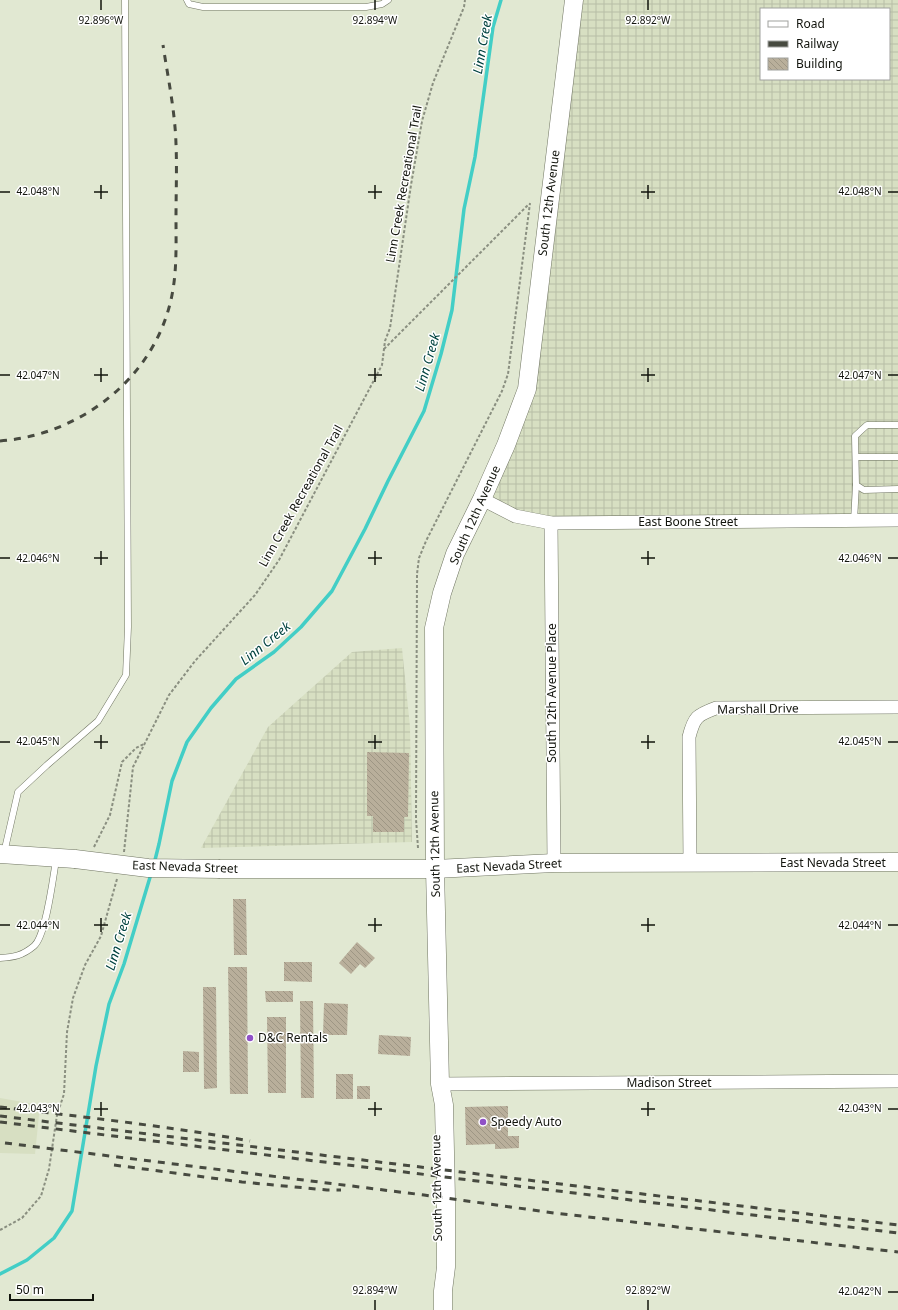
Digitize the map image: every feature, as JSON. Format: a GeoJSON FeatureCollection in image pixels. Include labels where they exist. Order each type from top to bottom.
{"type":"FeatureCollection","features":[{"type":"Feature","properties":{"kind":"main road","name":"South 12th Avenue"},"geometry":{"type":"LineString","coordinates":[[443,1310],[443,1291],[446,1267],[446,1199],[444,1105],[440,1084],[435,869],[434,628],[442,593],[455,554],[506,445],[527,389],[574,0]]}},
{"type":"Feature","properties":{"kind":"main road","name":"East Nevada Street"},"geometry":{"type":"LineString","coordinates":[[2,854],[148,868],[220,869],[435,869],[554,863],[898,862]]}},
{"type":"Feature","properties":{"kind":"street","name":"East Boone Street"},"geometry":{"type":"LineString","coordinates":[[482,499],[515,516],[551,523],[898,520]]}},
{"type":"Feature","properties":{"kind":"street","name":"South 12th Avenue Place"},"geometry":{"type":"LineString","coordinates":[[551,523],[554,863]]}},
{"type":"Feature","properties":{"kind":"street","name":"Marshall Drive"},"geometry":{"type":"LineString","coordinates":[[690,863],[689,737],[693,722],[703,713],[716,708],[898,707]]}},
{"type":"Feature","properties":{"kind":"street","name":"Madison Street"},"geometry":{"type":"LineString","coordinates":[[440,1084],[898,1081]]}},
{"type":"Feature","properties":{"kind":"lane"},"geometry":{"type":"LineString","coordinates":[[2,854],[18,792],[98,721],[126,675],[128,619],[125,0]]}},
{"type":"Feature","properties":{"kind":"lane"},"geometry":{"type":"LineString","coordinates":[[187,0],[189,4],[203,7],[262,3],[366,7],[382,4],[388,0]]}},
{"type":"Feature","properties":{"kind":"lane"},"geometry":{"type":"LineString","coordinates":[[854,521],[856,485],[855,436],[867,425],[898,425]]}},
{"type":"Feature","properties":{"kind":"lane"},"geometry":{"type":"LineString","coordinates":[[856,457],[898,457]]}},
{"type":"Feature","properties":{"kind":"lane"},"geometry":{"type":"LineString","coordinates":[[856,485],[864,490],[898,489]]}},
{"type":"Feature","properties":{"kind":"lane"},"geometry":{"type":"LineString","coordinates":[[0,958],[17,957],[35,945],[45,923],[56,858]]}},
{"type":"Feature","properties":{"kind":"path","name":"Linn Creek Recreational Trail"},"geometry":{"type":"LineString","coordinates":[[123,859],[133,767],[169,695],[195,661],[255,595],[279,560],[382,365],[385,341],[390,328],[410,185],[422,121],[433,83],[464,7],[465,0]]}},
{"type":"Feature","properties":{"kind":"path"},"geometry":{"type":"LineString","coordinates":[[384,350],[530,203]]}},
{"type":"Feature","properties":{"kind":"path"},"geometry":{"type":"LineString","coordinates":[[94,847],[110,815],[122,762],[136,748],[144,744]]}},
{"type":"Feature","properties":{"kind":"path"},"geometry":{"type":"LineString","coordinates":[[0,1230],[22,1218],[41,1196],[49,1169],[57,1116],[64,1094],[67,1032],[74,998],[85,965],[101,936],[118,873]]}},
{"type":"Feature","properties":{"kind":"shaded area"},"geometry":{"type":"Polygon","coordinates":[[[574,0],[898,0],[898,520],[551,523],[482,499],[527,389],[574,0]]]}},
{"type":"Feature","properties":{"kind":"shaded area"},"geometry":{"type":"Polygon","coordinates":[[[402,648],[410,727],[412,842],[201,848],[268,727],[352,652],[402,648]]]}},
{"type":"Feature","properties":{"kind":"shaded area"},"geometry":{"type":"Polygon","coordinates":[[[0,1098],[40,1105],[35,1154],[0,1153],[0,1098]]]}},
{"type":"Feature","properties":{"kind":"building"},"geometry":{"type":"Polygon","coordinates":[[[367,752],[409,753],[408,817],[404,817],[404,832],[373,832],[373,816],[367,816],[367,752]]]}},
{"type":"Feature","properties":{"kind":"building"},"geometry":{"type":"Polygon","coordinates":[[[233,899],[246,899],[247,955],[234,955],[233,899]]]}},
{"type":"Feature","properties":{"kind":"building"},"geometry":{"type":"Polygon","coordinates":[[[357,942],[375,958],[365,968],[360,964],[351,974],[339,963],[357,942]]]}},
{"type":"Feature","properties":{"kind":"building"},"geometry":{"type":"Polygon","coordinates":[[[284,962],[312,962],[312,982],[284,981],[284,962]]]}},
{"type":"Feature","properties":{"kind":"building"},"geometry":{"type":"Polygon","coordinates":[[[228,967],[247,967],[248,1094],[230,1094],[228,967]]]}},
{"type":"Feature","properties":{"kind":"building"},"geometry":{"type":"Polygon","coordinates":[[[203,987],[216,987],[217,1088],[204,1089],[203,987]]]}},
{"type":"Feature","properties":{"kind":"building"},"geometry":{"type":"Polygon","coordinates":[[[265,991],[293,991],[293,1002],[266,1002],[265,991]]]}},
{"type":"Feature","properties":{"kind":"building"},"geometry":{"type":"Polygon","coordinates":[[[300,1001],[313,1001],[314,1098],[301,1098],[300,1001]]]}},
{"type":"Feature","properties":{"kind":"building"},"geometry":{"type":"Polygon","coordinates":[[[324,1003],[348,1004],[347,1035],[323,1035],[324,1003]]]}},
{"type":"Feature","properties":{"kind":"building"},"geometry":{"type":"Polygon","coordinates":[[[267,1017],[286,1017],[286,1093],[268,1093],[267,1017]]]}},
{"type":"Feature","properties":{"kind":"building"},"geometry":{"type":"Polygon","coordinates":[[[379,1035],[411,1037],[410,1056],[378,1054],[379,1035]]]}},
{"type":"Feature","properties":{"kind":"building"},"geometry":{"type":"Polygon","coordinates":[[[183,1051],[199,1052],[199,1072],[183,1072],[183,1051]]]}},
{"type":"Feature","properties":{"kind":"building"},"geometry":{"type":"Polygon","coordinates":[[[336,1074],[353,1074],[353,1099],[336,1099],[336,1074]]]}},
{"type":"Feature","properties":{"kind":"building"},"geometry":{"type":"Polygon","coordinates":[[[357,1086],[370,1086],[370,1099],[357,1099],[357,1086]]]}},
{"type":"Feature","properties":{"kind":"building"},"geometry":{"type":"Polygon","coordinates":[[[508,1106],[508,1136],[519,1136],[519,1148],[495,1149],[495,1144],[466,1145],[465,1107],[508,1106]]]}},
{"type":"Feature","properties":{"kind":"waterway","name":"Linn Creek"},"geometry":{"type":"LineString","coordinates":[[154,864],[172,781],[187,742],[211,708],[236,679],[274,652],[301,627],[332,591],[424,411],[452,310],[464,209],[475,157],[493,27],[501,0]]}},
{"type":"Feature","properties":{"kind":"waterway","name":"Linn Creek"},"geometry":{"type":"LineString","coordinates":[[0,1274],[27,1260],[54,1238],[72,1211],[96,1066],[109,1004],[124,964],[151,874]]}},
{"type":"Feature","properties":{"kind":"railway"},"geometry":{"type":"LineString","coordinates":[[0,441],[30,436],[59,427],[86,414],[110,396],[132,376],[150,352],[163,325],[172,295],[175,276],[176,247],[176,144],[171,94],[163,45]]}},
{"type":"Feature","properties":{"kind":"railway"},"geometry":{"type":"LineString","coordinates":[[0,1107],[156,1126],[250,1141]]}},
{"type":"Feature","properties":{"kind":"railway"},"geometry":{"type":"LineString","coordinates":[[0,1116],[898,1225]]}},
{"type":"Feature","properties":{"kind":"railway"},"geometry":{"type":"LineString","coordinates":[[0,1122],[898,1233]]}},
{"type":"Feature","properties":{"kind":"railway"},"geometry":{"type":"LineString","coordinates":[[5,1143],[424,1195],[554,1213],[898,1252]]}},
{"type":"Feature","properties":{"kind":"railway"},"geometry":{"type":"LineString","coordinates":[[114,1165],[242,1182],[341,1190]]}},
{"type":"Feature","properties":{"kind":"place","name":"D&C Rentals"},"geometry":{"type":"Point","coordinates":[250,1038]}},
{"type":"Feature","properties":{"kind":"place","name":"Speedy Auto"},"geometry":{"type":"Point","coordinates":[483,1122]}}]}
